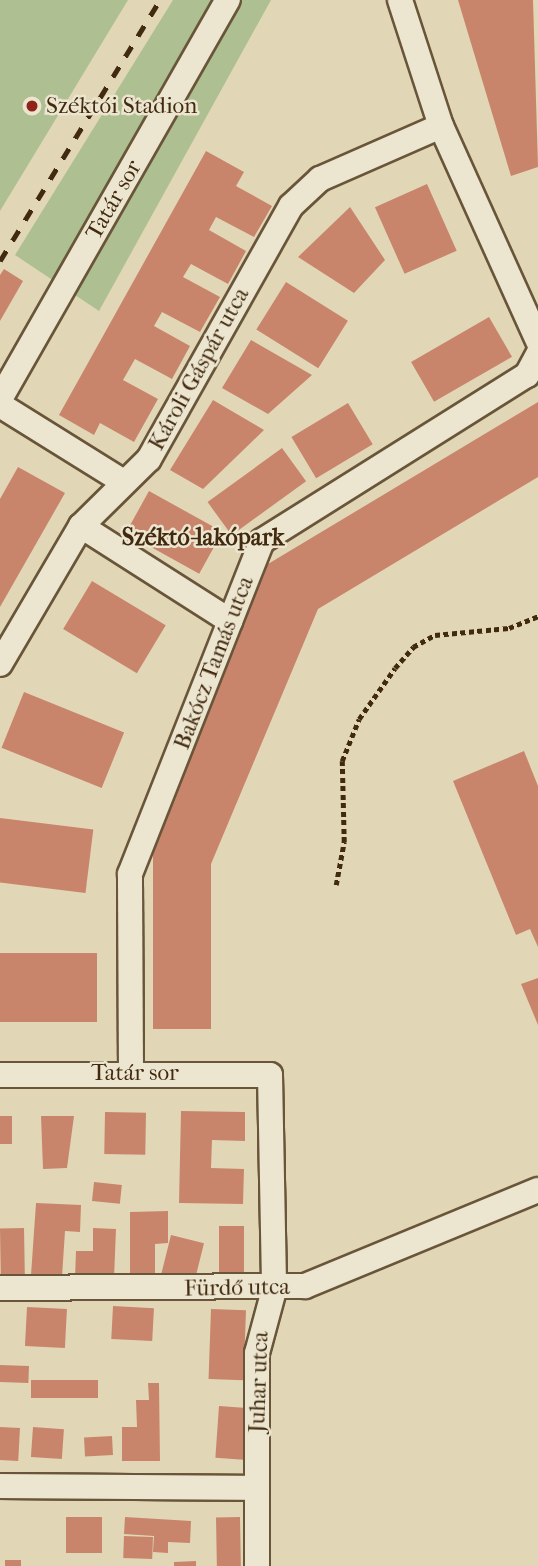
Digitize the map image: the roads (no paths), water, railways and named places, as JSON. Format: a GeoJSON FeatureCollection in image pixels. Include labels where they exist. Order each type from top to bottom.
{"type":"FeatureCollection","features":[{"type":"Feature","properties":{"kind":"street","name":"Tatár sor"},"geometry":{"type":"LineString","coordinates":[[0,399],[228,0]]}},
{"type":"Feature","properties":{"kind":"street"},"geometry":{"type":"LineString","coordinates":[[400,0],[441,126],[538,341]]}},
{"type":"Feature","properties":{"kind":"street","name":"Károli Gáspár utca"},"geometry":{"type":"LineString","coordinates":[[0,664],[80,526],[122,481],[149,459],[303,190],[441,126]]}},
{"type":"Feature","properties":{"kind":"street","name":"Bakócz Tamás utca"},"geometry":{"type":"LineString","coordinates":[[131,1072],[130,874],[262,541],[527,375],[538,354]]}},
{"type":"Feature","properties":{"kind":"street"},"geometry":{"type":"LineString","coordinates":[[0,405],[122,481]]}},
{"type":"Feature","properties":{"kind":"street"},"geometry":{"type":"LineString","coordinates":[[80,526],[230,621]]}},
{"type":"Feature","properties":{"kind":"street","name":"Tatár sor"},"geometry":{"type":"LineString","coordinates":[[0,1075],[131,1072],[270,1075]]}},
{"type":"Feature","properties":{"kind":"street","name":"Juhar utca"},"geometry":{"type":"LineString","coordinates":[[257,1566],[257,1353],[274,1290],[270,1075]]}},
{"type":"Feature","properties":{"kind":"street","name":"Fürdő utca"},"geometry":{"type":"LineString","coordinates":[[0,1288],[274,1290],[305,1286],[538,1189]]}},
{"type":"Feature","properties":{"kind":"street"},"geometry":{"type":"LineString","coordinates":[[0,1486],[257,1488]]}},
{"type":"Feature","properties":{"kind":"railway"},"geometry":{"type":"LineString","coordinates":[[0,261],[160,0]]}},
{"type":"Feature","properties":{"kind":"place","name":"Széktói Stadion"},"geometry":{"type":"Point","coordinates":[32,106]}},
{"type":"Feature","properties":{"kind":"district","name":"Széktó-lakópark"},"geometry":{"type":"Point","coordinates":[203,538]}}]}
